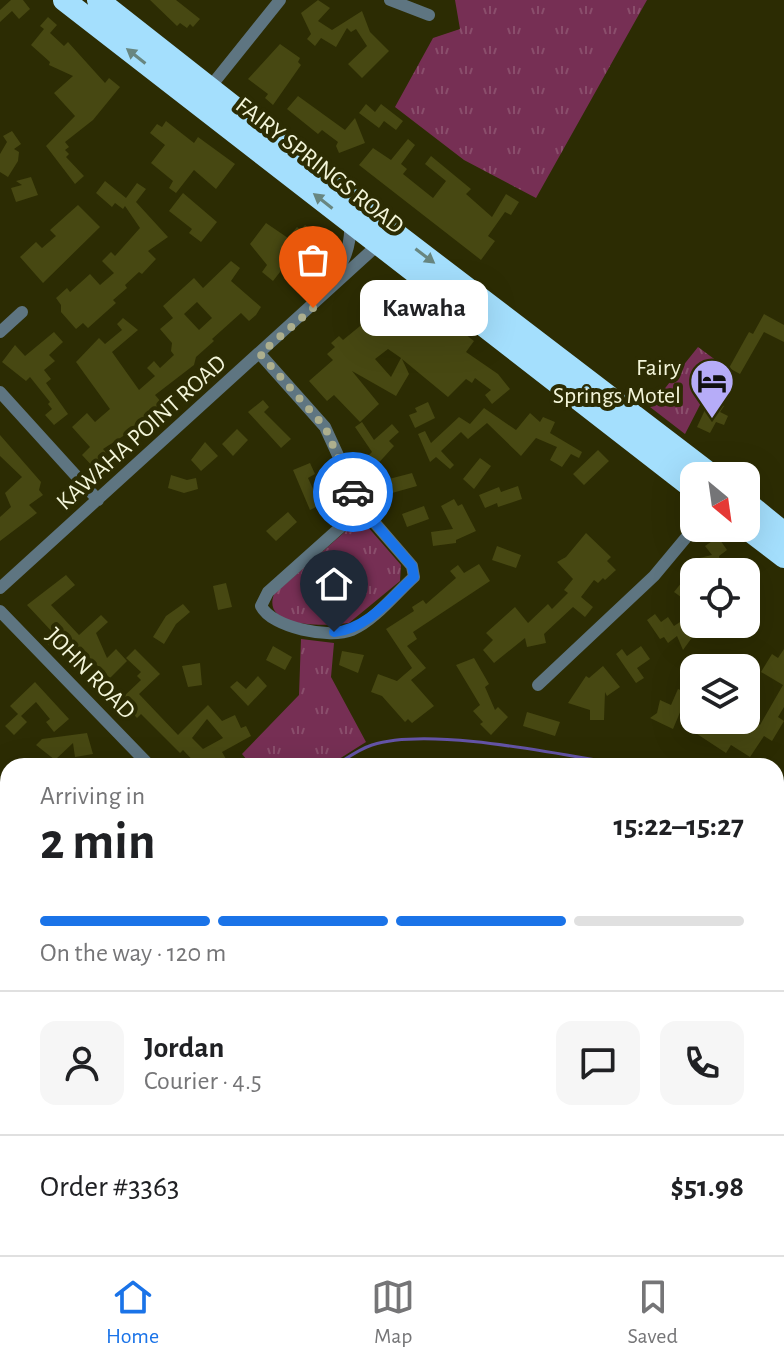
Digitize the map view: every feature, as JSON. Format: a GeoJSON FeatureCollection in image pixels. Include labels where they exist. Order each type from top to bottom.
{"type":"FeatureCollection","features":[{"type":"Feature","properties":{"kind":"highway","name":"FAIRY SPRINGS ROAD"},"geometry":{"type":"LineString","coordinates":[[64,0],[204,95],[547,362],[680,477]]}},
{"type":"Feature","properties":{"kind":"highway","name":"FAIRY SPRINGS ROAD"},"geometry":{"type":"LineString","coordinates":[[98,0],[350,222],[385,237]]}},
{"type":"Feature","properties":{"kind":"highway","name":"FAIRY SPRINGS ROAD"},"geometry":{"type":"LineString","coordinates":[[547,362],[647,425],[695,462]]}},
{"type":"Feature","properties":{"kind":"highway"},"geometry":{"type":"LineString","coordinates":[[647,425],[665,450],[680,462]]}},
{"type":"Feature","properties":{"kind":"highway"},"geometry":{"type":"LineString","coordinates":[[760,513],[784,533]]}},
{"type":"Feature","properties":{"kind":"highway"},"geometry":{"type":"LineString","coordinates":[[760,539],[784,557]]}},
{"type":"Feature","properties":{"kind":"street"},"geometry":{"type":"LineString","coordinates":[[204,95],[280,0]]}},
{"type":"Feature","properties":{"kind":"street"},"geometry":{"type":"LineString","coordinates":[[390,0],[429,15]]}},
{"type":"Feature","properties":{"kind":"street","name":"KAWAHA POINT ROAD"},"geometry":{"type":"LineString","coordinates":[[313,308],[346,258],[351,238],[350,222]]}},
{"type":"Feature","properties":{"kind":"street","name":"KAWAHA POINT ROAD"},"geometry":{"type":"LineString","coordinates":[[0,588],[313,308],[385,237]]}},
{"type":"Feature","properties":{"kind":"street"},"geometry":{"type":"LineString","coordinates":[[0,332],[22,312]]}},
{"type":"Feature","properties":{"kind":"street"},"geometry":{"type":"LineString","coordinates":[[260,354],[325,427],[362,508],[412,566],[414,577],[350,631],[334,632],[276,623],[261,606],[268,592],[362,508]]}},
{"type":"Feature","properties":{"kind":"street"},"geometry":{"type":"LineString","coordinates":[[0,392],[98,500]]}},
{"type":"Feature","properties":{"kind":"street"},"geometry":{"type":"LineString","coordinates":[[538,685],[654,576],[682,542]]}},
{"type":"Feature","properties":{"kind":"street","name":"JOHN ROAD"},"geometry":{"type":"LineString","coordinates":[[0,611],[142,758]]}},
{"type":"Feature","properties":{"kind":"green space"},"geometry":{"type":"Polygon","coordinates":[[[455,0],[647,0],[536,198],[464,160],[395,107],[433,38],[460,29],[455,0]]]}},
{"type":"Feature","properties":{"kind":"green space"},"geometry":{"type":"Polygon","coordinates":[[[698,347],[721,364],[685,434],[650,407],[698,347]]]}},
{"type":"Feature","properties":{"kind":"green space"},"geometry":{"type":"Polygon","coordinates":[[[355,523],[367,526],[401,565],[400,581],[349,623],[298,623],[277,614],[273,605],[274,594],[355,523]]]}},
{"type":"Feature","properties":{"kind":"green space"},"geometry":{"type":"Polygon","coordinates":[[[301,639],[334,643],[331,677],[366,742],[341,758],[245,758],[242,754],[299,695],[301,639]]]}},
{"type":"Feature","properties":{"kind":"building"},"geometry":{"type":"Polygon","coordinates":[[[11,0],[23,0],[30,9],[19,19],[12,11],[0,22],[0,10],[11,0]]]}},
{"type":"Feature","properties":{"kind":"building"},"geometry":{"type":"Polygon","coordinates":[[[150,0],[176,0],[200,19],[193,27],[190,24],[187,28],[180,23],[177,26],[150,0]]]}},
{"type":"Feature","properties":{"kind":"building"},"geometry":{"type":"Polygon","coordinates":[[[318,0],[330,8],[318,21],[332,30],[362,11],[370,32],[389,51],[362,78],[348,64],[367,46],[356,29],[351,32],[347,28],[336,47],[321,38],[315,46],[307,39],[311,34],[301,13],[318,0]]]}},
{"type":"Feature","properties":{"kind":"building"},"geometry":{"type":"Polygon","coordinates":[[[48,17],[57,25],[50,33],[64,46],[68,42],[105,83],[109,78],[120,87],[93,120],[65,142],[69,147],[65,150],[69,154],[66,157],[84,176],[75,184],[46,146],[75,116],[54,93],[73,76],[49,65],[50,62],[31,45],[44,29],[40,26],[48,17]]]}},
{"type":"Feature","properties":{"kind":"building"},"geometry":{"type":"Polygon","coordinates":[[[280,44],[300,58],[298,62],[301,65],[273,105],[265,98],[268,94],[248,79],[280,44]]]}},
{"type":"Feature","properties":{"kind":"building"},"geometry":{"type":"Polygon","coordinates":[[[298,96],[345,130],[355,118],[365,143],[339,153],[338,142],[322,130],[318,134],[287,109],[298,96]]]}},
{"type":"Feature","properties":{"kind":"building"},"geometry":{"type":"Polygon","coordinates":[[[366,104],[375,112],[381,104],[403,121],[396,130],[384,121],[379,128],[359,113],[366,104]]]}},
{"type":"Feature","properties":{"kind":"building"},"geometry":{"type":"Polygon","coordinates":[[[166,121],[194,143],[198,137],[235,164],[216,189],[194,170],[176,193],[169,188],[173,181],[151,163],[165,145],[150,133],[157,124],[162,127],[166,121]]]}},
{"type":"Feature","properties":{"kind":"building"},"geometry":{"type":"Polygon","coordinates":[[[12,131],[21,144],[14,149],[19,152],[18,161],[8,177],[0,172],[0,154],[7,142],[3,136],[12,131]]]}},
{"type":"Feature","properties":{"kind":"building"},"geometry":{"type":"Polygon","coordinates":[[[408,139],[415,145],[401,164],[407,169],[403,174],[433,198],[446,181],[425,164],[431,156],[471,189],[466,194],[492,217],[506,194],[519,202],[511,215],[505,212],[488,236],[495,241],[481,260],[359,165],[373,148],[391,160],[408,139]]]}},
{"type":"Feature","properties":{"kind":"building"},"geometry":{"type":"Polygon","coordinates":[[[31,177],[38,195],[16,202],[11,188],[22,185],[16,181],[31,177]]]}},
{"type":"Feature","properties":{"kind":"building"},"geometry":{"type":"Polygon","coordinates":[[[105,181],[126,198],[137,183],[146,189],[136,202],[168,237],[148,251],[156,259],[142,274],[139,272],[125,285],[127,288],[113,300],[116,303],[88,328],[83,323],[76,329],[61,312],[56,298],[67,288],[70,292],[90,274],[100,285],[114,273],[102,261],[111,252],[115,256],[140,228],[125,206],[123,209],[115,203],[112,207],[96,193],[105,181]]]}},
{"type":"Feature","properties":{"kind":"building"},"geometry":{"type":"Polygon","coordinates":[[[183,193],[217,222],[201,242],[189,233],[192,229],[169,211],[183,193]]]}},
{"type":"Feature","properties":{"kind":"building"},"geometry":{"type":"Polygon","coordinates":[[[78,205],[100,227],[43,283],[20,257],[36,242],[42,248],[56,236],[50,230],[78,205]]]}},
{"type":"Feature","properties":{"kind":"building"},"geometry":{"type":"Polygon","coordinates":[[[266,223],[288,238],[297,227],[301,230],[305,225],[312,231],[273,281],[262,272],[267,265],[250,244],[266,223]]]}},
{"type":"Feature","properties":{"kind":"building"},"geometry":{"type":"Polygon","coordinates":[[[231,261],[240,268],[231,281],[261,307],[249,321],[241,313],[212,339],[214,341],[196,357],[194,365],[155,395],[162,403],[146,418],[148,420],[103,449],[108,455],[94,468],[82,455],[90,447],[72,427],[87,413],[95,422],[110,409],[76,362],[99,338],[105,344],[122,330],[117,324],[123,318],[138,330],[112,352],[139,390],[155,376],[147,368],[154,361],[160,368],[174,355],[172,343],[160,329],[173,318],[163,306],[194,278],[203,288],[231,261]],[[197,302],[184,314],[199,330],[212,318],[197,302]]]}},
{"type":"Feature","properties":{"kind":"building"},"geometry":{"type":"Polygon","coordinates":[[[392,291],[412,309],[420,299],[474,341],[466,352],[498,374],[510,389],[492,404],[485,395],[491,390],[475,378],[472,383],[466,379],[448,397],[402,359],[409,374],[396,396],[352,371],[379,404],[360,422],[334,395],[327,401],[309,381],[333,360],[327,354],[335,347],[331,343],[339,336],[343,340],[365,322],[363,318],[392,291]],[[388,349],[375,359],[391,377],[401,358],[388,349]]]}},
{"type":"Feature","properties":{"kind":"building"},"geometry":{"type":"Polygon","coordinates":[[[764,314],[784,325],[784,342],[764,332],[740,374],[729,368],[749,332],[753,334],[764,314]]]}},
{"type":"Feature","properties":{"kind":"building"},"geometry":{"type":"Polygon","coordinates":[[[54,332],[63,342],[49,355],[55,361],[44,370],[51,379],[46,383],[68,414],[54,425],[45,415],[52,409],[48,404],[50,402],[30,377],[26,381],[2,362],[15,345],[25,356],[54,332]]]}},
{"type":"Feature","properties":{"kind":"building"},"geometry":{"type":"Polygon","coordinates":[[[710,399],[724,406],[720,412],[728,416],[724,425],[716,422],[710,433],[697,427],[710,399]]]}},
{"type":"Feature","properties":{"kind":"building"},"geometry":{"type":"Polygon","coordinates":[[[263,400],[269,407],[264,412],[291,439],[281,448],[248,412],[263,400]]]}},
{"type":"Feature","properties":{"kind":"building"},"geometry":{"type":"Polygon","coordinates":[[[428,402],[435,418],[415,428],[409,415],[428,402]]]}},
{"type":"Feature","properties":{"kind":"building"},"geometry":{"type":"Polygon","coordinates":[[[484,408],[516,430],[530,413],[540,422],[543,417],[555,422],[550,433],[582,452],[579,458],[571,454],[562,467],[550,460],[557,447],[536,438],[521,456],[487,423],[468,439],[461,432],[441,451],[454,465],[450,469],[436,457],[430,462],[418,434],[425,431],[431,443],[459,417],[470,424],[484,408]]]}},
{"type":"Feature","properties":{"kind":"building"},"geometry":{"type":"Polygon","coordinates":[[[362,422],[374,440],[392,424],[399,432],[389,441],[394,446],[374,468],[365,459],[372,452],[355,427],[362,422]]]}},
{"type":"Feature","properties":{"kind":"building"},"geometry":{"type":"Polygon","coordinates":[[[237,429],[248,440],[233,456],[222,444],[237,429]]]}},
{"type":"Feature","properties":{"kind":"building"},"geometry":{"type":"Polygon","coordinates":[[[0,435],[41,482],[39,490],[43,495],[29,505],[37,513],[0,541],[0,517],[11,507],[5,493],[22,477],[0,456],[0,435]]]}},
{"type":"Feature","properties":{"kind":"building"},"geometry":{"type":"Polygon","coordinates":[[[205,442],[218,456],[201,471],[191,460],[205,442]]]}},
{"type":"Feature","properties":{"kind":"building"},"geometry":{"type":"Polygon","coordinates":[[[598,450],[609,461],[584,485],[573,474],[598,450]]]}},
{"type":"Feature","properties":{"kind":"building"},"geometry":{"type":"Polygon","coordinates":[[[480,458],[491,466],[474,489],[463,479],[480,458]]]}},
{"type":"Feature","properties":{"kind":"building"},"geometry":{"type":"Polygon","coordinates":[[[310,463],[315,474],[308,478],[316,495],[322,493],[326,502],[310,510],[293,470],[310,463]]]}},
{"type":"Feature","properties":{"kind":"building"},"geometry":{"type":"Polygon","coordinates":[[[412,473],[417,486],[392,493],[389,479],[412,473]]]}},
{"type":"Feature","properties":{"kind":"building"},"geometry":{"type":"Polygon","coordinates":[[[171,475],[187,480],[196,478],[198,489],[184,493],[168,488],[171,475]]]}},
{"type":"Feature","properties":{"kind":"building"},"geometry":{"type":"Polygon","coordinates":[[[518,486],[522,499],[498,507],[497,503],[485,508],[479,495],[499,487],[501,492],[518,486]]]}},
{"type":"Feature","properties":{"kind":"building"},"geometry":{"type":"Polygon","coordinates":[[[454,499],[458,506],[462,504],[476,531],[456,540],[456,543],[433,546],[431,532],[453,529],[441,506],[454,499]]]}},
{"type":"Feature","properties":{"kind":"building"},"geometry":{"type":"Polygon","coordinates":[[[424,506],[429,519],[407,527],[402,514],[424,506]]]}},
{"type":"Feature","properties":{"kind":"building"},"geometry":{"type":"Polygon","coordinates":[[[288,512],[297,522],[276,541],[266,531],[288,512]]]}},
{"type":"Feature","properties":{"kind":"building"},"geometry":{"type":"Polygon","coordinates":[[[586,533],[611,557],[607,561],[616,570],[605,580],[603,578],[598,583],[594,580],[581,597],[593,607],[585,617],[573,607],[544,634],[546,643],[527,647],[525,638],[494,663],[483,650],[493,640],[486,633],[515,607],[528,623],[548,604],[552,609],[568,593],[564,590],[573,579],[557,562],[566,557],[586,533]]]}},
{"type":"Feature","properties":{"kind":"building"},"geometry":{"type":"Polygon","coordinates":[[[711,542],[721,542],[727,550],[719,558],[699,558],[712,555],[705,546],[711,542]]]}},
{"type":"Feature","properties":{"kind":"building"},"geometry":{"type":"Polygon","coordinates":[[[497,546],[521,555],[516,568],[492,560],[497,546]]]}},
{"type":"Feature","properties":{"kind":"building"},"geometry":{"type":"Polygon","coordinates":[[[479,564],[490,581],[413,632],[417,639],[407,646],[426,668],[411,680],[434,706],[412,723],[408,719],[405,722],[382,696],[371,692],[378,674],[397,681],[412,668],[386,629],[414,611],[412,607],[423,600],[426,604],[456,578],[450,571],[458,565],[464,573],[479,564]]]}},
{"type":"Feature","properties":{"kind":"building"},"geometry":{"type":"Polygon","coordinates":[[[66,575],[75,585],[51,605],[79,635],[101,615],[108,622],[96,633],[107,658],[116,649],[127,661],[110,678],[89,657],[80,661],[70,636],[54,650],[48,644],[56,636],[27,605],[66,575]]]}},
{"type":"Feature","properties":{"kind":"building"},"geometry":{"type":"Polygon","coordinates":[[[226,583],[232,607],[218,610],[213,586],[226,583]]]}},
{"type":"Feature","properties":{"kind":"building"},"geometry":{"type":"Polygon","coordinates":[[[183,604],[190,612],[176,624],[164,644],[153,637],[166,616],[183,604]]]}},
{"type":"Feature","properties":{"kind":"building"},"geometry":{"type":"Polygon","coordinates":[[[655,614],[661,622],[668,617],[674,626],[680,622],[680,638],[692,638],[683,650],[677,636],[668,643],[664,637],[660,639],[647,620],[655,614]]]}},
{"type":"Feature","properties":{"kind":"building"},"geometry":{"type":"Polygon","coordinates":[[[273,646],[292,657],[285,670],[266,660],[273,646]]]}},
{"type":"Feature","properties":{"kind":"building"},"geometry":{"type":"Polygon","coordinates":[[[641,646],[650,659],[637,668],[644,678],[636,683],[616,654],[622,649],[627,656],[641,646]]]}},
{"type":"Feature","properties":{"kind":"building"},"geometry":{"type":"Polygon","coordinates":[[[135,649],[160,674],[139,694],[178,735],[208,705],[222,721],[235,715],[241,728],[246,726],[251,736],[222,752],[225,758],[190,758],[183,750],[180,753],[141,714],[137,718],[120,700],[141,680],[137,676],[141,672],[126,658],[135,649]],[[207,719],[192,738],[203,749],[223,738],[207,719]]]}},
{"type":"Feature","properties":{"kind":"building"},"geometry":{"type":"Polygon","coordinates":[[[784,649],[784,707],[778,717],[784,721],[772,741],[764,736],[750,757],[731,745],[726,753],[697,734],[760,734],[760,725],[783,685],[761,672],[772,654],[778,658],[784,649]]]}},
{"type":"Feature","properties":{"kind":"building"},"geometry":{"type":"Polygon","coordinates":[[[342,651],[364,655],[358,673],[339,665],[342,651]]]}},
{"type":"Feature","properties":{"kind":"building"},"geometry":{"type":"Polygon","coordinates":[[[474,658],[489,684],[485,687],[495,710],[498,707],[508,717],[491,735],[473,711],[480,705],[456,665],[474,658]]]}},
{"type":"Feature","properties":{"kind":"building"},"geometry":{"type":"Polygon","coordinates":[[[200,663],[202,685],[188,687],[182,666],[200,663]]]}},
{"type":"Feature","properties":{"kind":"building"},"geometry":{"type":"Polygon","coordinates":[[[603,666],[620,687],[607,696],[605,692],[604,720],[590,720],[590,710],[568,703],[586,676],[589,678],[603,666]]]}},
{"type":"Feature","properties":{"kind":"building"},"geometry":{"type":"Polygon","coordinates":[[[258,676],[267,686],[248,706],[230,687],[237,681],[246,689],[258,676]]]}},
{"type":"Feature","properties":{"kind":"building"},"geometry":{"type":"Polygon","coordinates":[[[35,682],[69,719],[54,732],[46,722],[50,719],[36,702],[21,716],[27,722],[14,735],[5,726],[18,714],[10,706],[35,682]]]}},
{"type":"Feature","properties":{"kind":"building"},"geometry":{"type":"Polygon","coordinates":[[[678,689],[680,712],[673,729],[650,718],[657,713],[660,700],[671,705],[678,689]]]}},
{"type":"Feature","properties":{"kind":"building"},"geometry":{"type":"Polygon","coordinates":[[[527,712],[560,722],[555,736],[523,726],[527,712]]]}},
{"type":"Feature","properties":{"kind":"building"},"geometry":{"type":"Polygon","coordinates":[[[87,733],[93,754],[75,757],[73,743],[57,758],[52,758],[36,745],[42,739],[87,733]]]}},
{"type":"Feature","properties":{"kind":"waterway"},"geometry":{"type":"LineString","coordinates":[[347,758],[372,745],[429,739],[500,745],[584,758]]}},
{"type":"Feature","properties":{"kind":"way so far"},"geometry":{"type":"LineString","coordinates":[[313,308],[260,354],[325,427],[335,444],[353,492]]}},
{"type":"Feature","properties":{"kind":"place","name":"Kawaha"},"geometry":{"type":"Point","coordinates":[313,308]}},
{"type":"Feature","properties":{"kind":"place","name":"Fairy Springs Motel"},"geometry":{"type":"Point","coordinates":[712,420]}},
{"type":"Feature","properties":{"kind":"route"},"geometry":{"type":"LineString","coordinates":[[334,632],[350,631],[364,622],[414,577],[412,566],[362,508],[353,492]]}}]}
